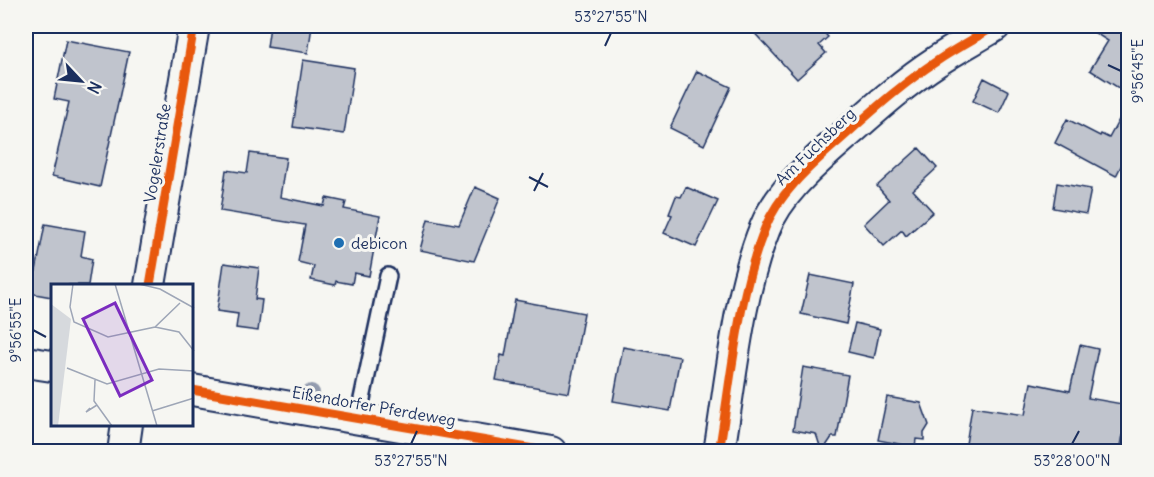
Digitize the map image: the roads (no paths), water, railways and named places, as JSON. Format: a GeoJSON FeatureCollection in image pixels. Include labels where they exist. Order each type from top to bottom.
{"type":"FeatureCollection","features":[{"type":"Feature","properties":{"kind":"street","name":"Vogelerstraße"},"geometry":{"type":"LineString","coordinates":[[150,284],[194,26]]}},
{"type":"Feature","properties":{"kind":"street","name":"Am Fuchsberg"},"geometry":{"type":"LineString","coordinates":[[719,452],[749,279],[765,226],[775,208],[819,159],[889,97],[936,61],[995,26]]}},
{"type":"Feature","properties":{"kind":"street"},"geometry":{"type":"LineString","coordinates":[[26,362],[51,366]]}},
{"type":"Feature","properties":{"kind":"street","name":"Eißendorfer Pferdeweg"},"geometry":{"type":"LineString","coordinates":[[194,390],[551,452]]}},
{"type":"Feature","properties":{"kind":"street"},"geometry":{"type":"LineString","coordinates":[[123,452],[127,426]]}},
{"type":"Feature","properties":{"kind":"lane"},"geometry":{"type":"LineString","coordinates":[[358,418],[388,276]]}},
{"type":"Feature","properties":{"kind":"place","name":"debicon"},"geometry":{"type":"Point","coordinates":[339,243]}}]}
